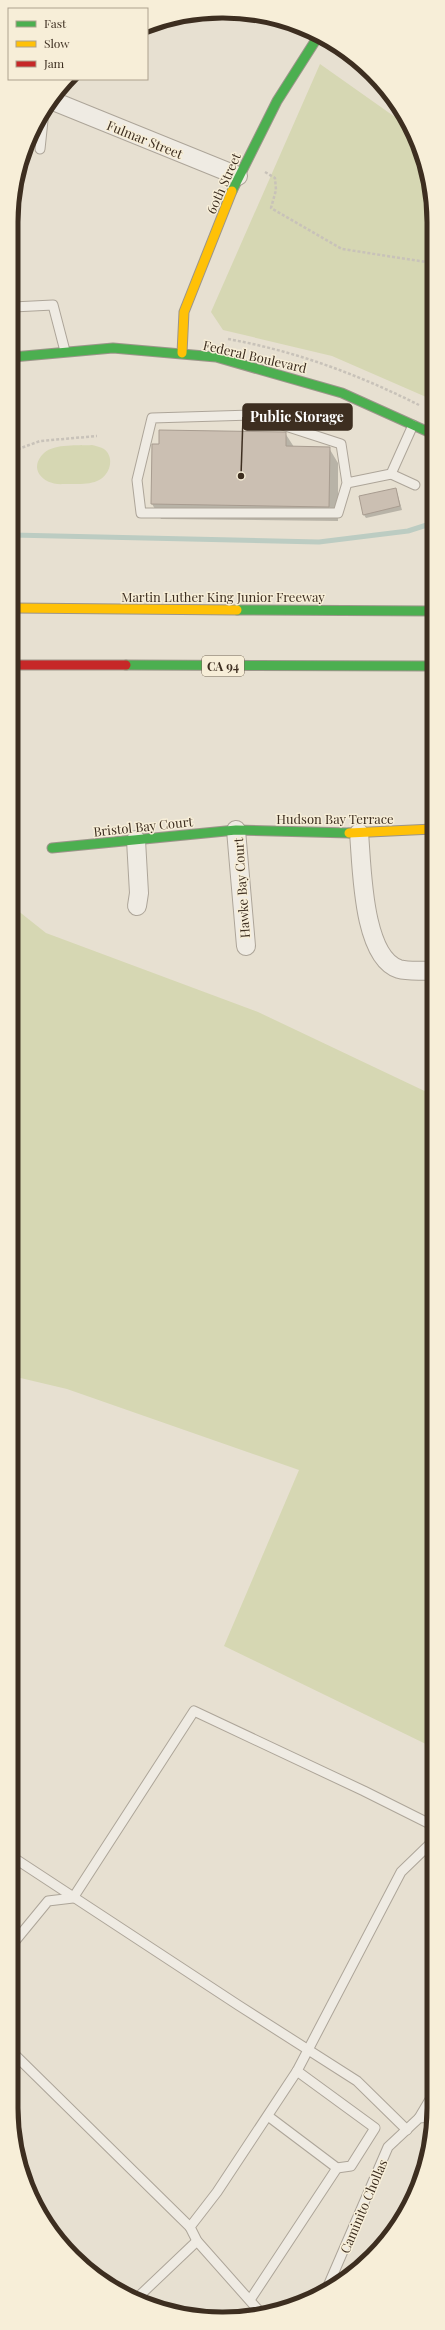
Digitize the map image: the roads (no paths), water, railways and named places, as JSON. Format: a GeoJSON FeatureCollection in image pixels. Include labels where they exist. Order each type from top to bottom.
{"type":"FeatureCollection","features":[{"type":"Feature","properties":{"kind":"main road","name":"60th Street"},"geometry":{"type":"LineString","coordinates":[[182,353],[184,312],[238,176],[277,100],[316,40]]}},
{"type":"Feature","properties":{"kind":"main road","name":"Federal Boulevard"},"geometry":{"type":"LineString","coordinates":[[18,356],[65,351],[113,348],[216,357],[312,383],[347,395],[427,431]]}},
{"type":"Feature","properties":{"kind":"main road","name":"Martin Luther King Junior Freeway"},"geometry":{"type":"LineString","coordinates":[[18,608],[427,611]]}},
{"type":"Feature","properties":{"kind":"main road","name":"CA 94"},"geometry":{"type":"LineString","coordinates":[[18,665],[427,666]]}},
{"type":"Feature","properties":{"kind":"main road","name":"Hudson Bay Terrace"},"geometry":{"type":"LineString","coordinates":[[236,830],[359,833],[427,829]]}},
{"type":"Feature","properties":{"kind":"main road","name":"Bristol Bay Court"},"geometry":{"type":"LineString","coordinates":[[52,848],[236,830]]}},
{"type":"Feature","properties":{"kind":"street","name":"Fulmar Street"},"geometry":{"type":"LineString","coordinates":[[57,103],[238,176]]}},
{"type":"Feature","properties":{"kind":"street","name":"Hawke Bay Court"},"geometry":{"type":"LineString","coordinates":[[236,830],[246,946]]}},
{"type":"Feature","properties":{"kind":"street"},"geometry":{"type":"LineString","coordinates":[[359,833],[367,921],[376,945],[390,964],[399,969],[427,971]]}},
{"type":"Feature","properties":{"kind":"street"},"geometry":{"type":"LineString","coordinates":[[136,840],[139,893],[137,906]]}},
{"type":"Feature","properties":{"kind":"lane"},"geometry":{"type":"LineString","coordinates":[[40,149],[43,125]]}},
{"type":"Feature","properties":{"kind":"lane"},"geometry":{"type":"LineString","coordinates":[[18,307],[53,305],[65,351]]}},
{"type":"Feature","properties":{"kind":"lane"},"geometry":{"type":"LineString","coordinates":[[252,415],[341,444],[348,483],[338,513],[140,513],[137,480],[152,418],[252,415]]}},
{"type":"Feature","properties":{"kind":"lane"},"geometry":{"type":"LineString","coordinates":[[392,474],[414,425]]}},
{"type":"Feature","properties":{"kind":"lane"},"geometry":{"type":"LineString","coordinates":[[348,483],[392,474],[415,485]]}},
{"type":"Feature","properties":{"kind":"lane"},"geometry":{"type":"LineString","coordinates":[[73,1898],[194,1711],[364,1791],[427,1823]]}},
{"type":"Feature","properties":{"kind":"lane"},"geometry":{"type":"LineString","coordinates":[[190,2227],[217,2192],[297,2071],[401,1872],[427,1847]]}},
{"type":"Feature","properties":{"kind":"lane"},"geometry":{"type":"LineString","coordinates":[[18,1861],[308,2051],[357,2081],[407,2130],[419,2118],[427,2104]]}},
{"type":"Feature","properties":{"kind":"lane"},"geometry":{"type":"LineString","coordinates":[[18,1937],[48,1901],[73,1898]]}},
{"type":"Feature","properties":{"kind":"lane"},"geometry":{"type":"LineString","coordinates":[[18,2058],[190,2227],[197,2241],[257,2309]]}},
{"type":"Feature","properties":{"kind":"lane"},"geometry":{"type":"LineString","coordinates":[[268,2116],[337,2168],[351,2166],[375,2128],[297,2071]]}},
{"type":"Feature","properties":{"kind":"lane"},"geometry":{"type":"LineString","coordinates":[[419,2118],[427,2117]]}},
{"type":"Feature","properties":{"kind":"lane","name":"Caminito Chollas"},"geometry":{"type":"LineString","coordinates":[[330,2282],[388,2147],[407,2130]]}},
{"type":"Feature","properties":{"kind":"lane"},"geometry":{"type":"LineString","coordinates":[[250,2300],[337,2168]]}},
{"type":"Feature","properties":{"kind":"lane"},"geometry":{"type":"LineString","coordinates":[[141,2295],[197,2241]]}},
{"type":"Feature","properties":{"kind":"waterway"},"geometry":{"type":"LineString","coordinates":[[18,535],[319,542],[408,531],[427,525]]}},
{"type":"Feature","properties":{"kind":"place","name":"Public Storage"},"geometry":{"type":"Point","coordinates":[241,476]}}]}
